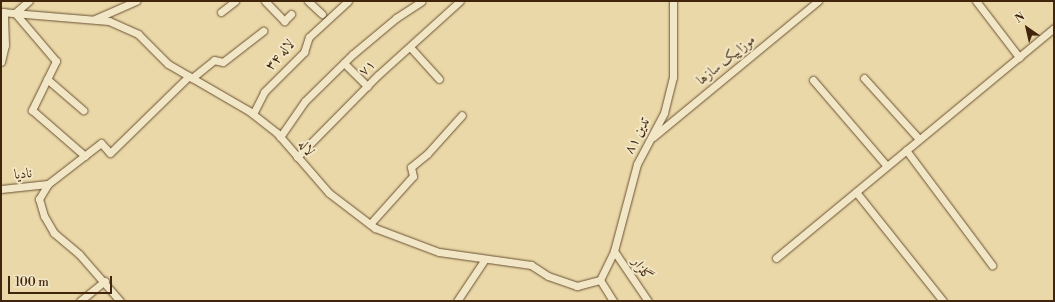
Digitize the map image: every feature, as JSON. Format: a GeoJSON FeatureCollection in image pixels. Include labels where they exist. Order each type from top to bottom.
{"type":"FeatureCollection","features":[{"type":"Feature","properties":{"kind":"street"},"geometry":{"type":"LineString","coordinates":[[30,1],[15,13],[56,62],[32,110],[85,156]]}},
{"type":"Feature","properties":{"kind":"street"},"geometry":{"type":"LineString","coordinates":[[95,19],[136,1]]}},
{"type":"Feature","properties":{"kind":"street"},"geometry":{"type":"LineString","coordinates":[[221,12],[235,1]]}},
{"type":"Feature","properties":{"kind":"street"},"geometry":{"type":"LineString","coordinates":[[265,1],[284,21],[291,14]]}},
{"type":"Feature","properties":{"kind":"street"},"geometry":{"type":"LineString","coordinates":[[308,1],[322,14]]}},
{"type":"Feature","properties":{"kind":"street","name":"لاله ۳۴"},"geometry":{"type":"LineString","coordinates":[[253,114],[264,92],[304,52],[309,37],[348,1]]}},
{"type":"Feature","properties":{"kind":"street","name":"۷۱"},"geometry":{"type":"LineString","coordinates":[[296,157],[367,86],[460,1]]}},
{"type":"Feature","properties":{"kind":"street","name":"تدین ۸۱"},"geometry":{"type":"LineString","coordinates":[[600,280],[614,251],[637,164],[664,113],[673,76],[674,1]]}},
{"type":"Feature","properties":{"kind":"street","name":"موزاییک سازها"},"geometry":{"type":"LineString","coordinates":[[650,140],[809,4],[818,1]]}},
{"type":"Feature","properties":{"kind":"street"},"geometry":{"type":"LineString","coordinates":[[976,1],[1019,57]]}},
{"type":"Feature","properties":{"kind":"street"},"geometry":{"type":"LineString","coordinates":[[280,137],[305,102],[344,63],[376,34],[421,2]]}},
{"type":"Feature","properties":{"kind":"street"},"geometry":{"type":"LineString","coordinates":[[1,62],[5,45],[3,12]]}},
{"type":"Feature","properties":{"kind":"street","name":"لاله"},"geometry":{"type":"LineString","coordinates":[[3,12],[109,21],[138,34],[168,64],[253,114],[280,137],[329,193],[370,224],[439,252],[531,265],[548,276],[577,286],[600,280]]}},
{"type":"Feature","properties":{"kind":"street"},"geometry":{"type":"LineString","coordinates":[[776,258],[1054,28]]}},
{"type":"Feature","properties":{"kind":"street"},"geometry":{"type":"LineString","coordinates":[[120,301],[105,281],[80,254],[54,233],[47,222],[40,199],[48,184],[101,143],[110,153],[190,77],[214,60],[223,62],[262,31]]}},
{"type":"Feature","properties":{"kind":"street"},"geometry":{"type":"LineString","coordinates":[[410,47],[439,79]]}},
{"type":"Feature","properties":{"kind":"street"},"geometry":{"type":"LineString","coordinates":[[344,63],[367,86]]}},
{"type":"Feature","properties":{"kind":"street"},"geometry":{"type":"LineString","coordinates":[[864,78],[919,139]]}},
{"type":"Feature","properties":{"kind":"street"},"geometry":{"type":"LineString","coordinates":[[47,79],[83,110]]}},
{"type":"Feature","properties":{"kind":"street"},"geometry":{"type":"LineString","coordinates":[[813,80],[887,166]]}},
{"type":"Feature","properties":{"kind":"street"},"geometry":{"type":"LineString","coordinates":[[370,224],[405,188],[413,176],[411,167],[427,154],[462,115]]}},
{"type":"Feature","properties":{"kind":"street"},"geometry":{"type":"LineString","coordinates":[[906,150],[992,265]]}},
{"type":"Feature","properties":{"kind":"street","name":"نادیا"},"geometry":{"type":"LineString","coordinates":[[1,189],[48,184]]}},
{"type":"Feature","properties":{"kind":"street"},"geometry":{"type":"LineString","coordinates":[[856,192],[943,301]]}},
{"type":"Feature","properties":{"kind":"street","name":"گلزار"},"geometry":{"type":"LineString","coordinates":[[614,251],[648,301]]}},
{"type":"Feature","properties":{"kind":"street"},"geometry":{"type":"LineString","coordinates":[[457,301],[485,259]]}},
{"type":"Feature","properties":{"kind":"street"},"geometry":{"type":"LineString","coordinates":[[600,280],[613,301]]}},
{"type":"Feature","properties":{"kind":"street"},"geometry":{"type":"LineString","coordinates":[[80,301],[105,281]]}}]}
